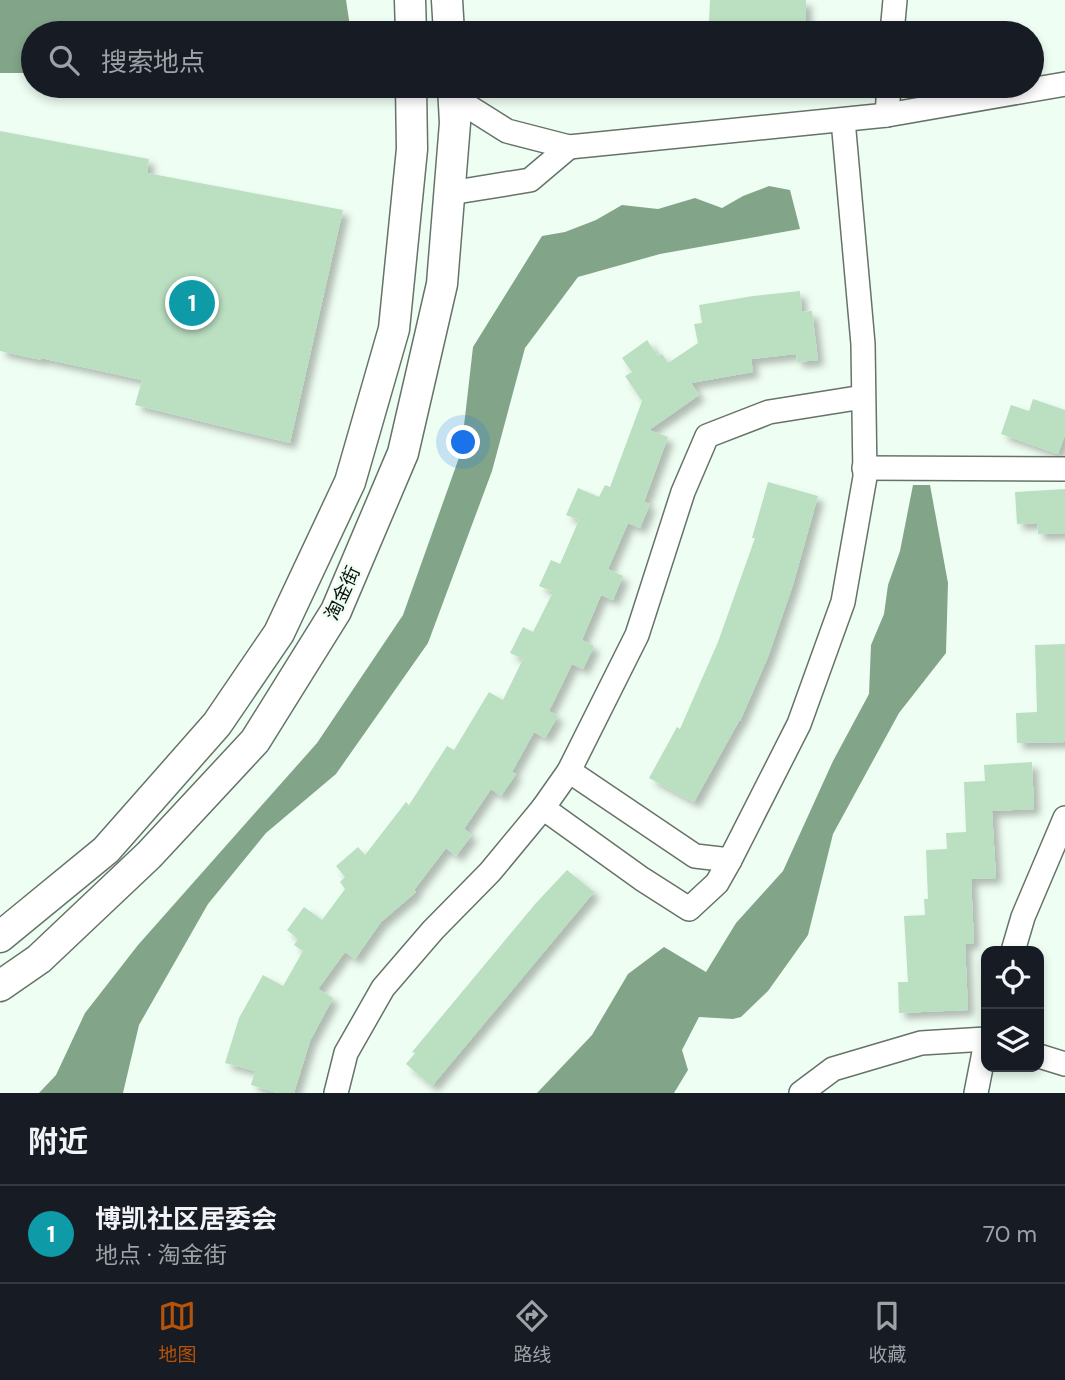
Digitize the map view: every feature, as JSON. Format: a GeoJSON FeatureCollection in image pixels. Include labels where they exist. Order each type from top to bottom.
{"type":"FeatureCollection","features":[{"type":"Feature","properties":{"kind":"street"},"geometry":{"type":"LineString","coordinates":[[410,0],[411,21]]}},
{"type":"Feature","properties":{"kind":"street"},"geometry":{"type":"LineString","coordinates":[[447,0],[448,21]]}},
{"type":"Feature","properties":{"kind":"street"},"geometry":{"type":"LineString","coordinates":[[893,21],[895,0]]}},
{"type":"Feature","properties":{"kind":"street"},"geometry":{"type":"LineString","coordinates":[[1044,88],[1065,84]]}},
{"type":"Feature","properties":{"kind":"street","name":"淘金街"},"geometry":{"type":"LineString","coordinates":[[0,937],[106,850],[217,724],[279,633],[350,482],[394,329],[412,149],[411,98]]}},
{"type":"Feature","properties":{"kind":"street","name":"淘金街"},"geometry":{"type":"LineString","coordinates":[[0,986],[39,958],[149,855],[255,741],[336,611],[402,453],[442,284],[455,123],[453,98]]}},
{"type":"Feature","properties":{"kind":"street"},"geometry":{"type":"LineString","coordinates":[[461,98],[507,131],[569,147],[887,115],[985,98]]}},
{"type":"Feature","properties":{"kind":"street"},"geometry":{"type":"LineString","coordinates":[[887,115],[888,98]]}},
{"type":"Feature","properties":{"kind":"street"},"geometry":{"type":"LineString","coordinates":[[543,808],[689,909],[718,883],[799,724],[843,602],[865,477],[863,344],[843,120]]}},
{"type":"Feature","properties":{"kind":"street"},"geometry":{"type":"LineString","coordinates":[[450,193],[530,180],[569,147]]}},
{"type":"Feature","properties":{"kind":"street"},"geometry":{"type":"LineString","coordinates":[[412,149],[453,153]]}},
{"type":"Feature","properties":{"kind":"street"},"geometry":{"type":"LineString","coordinates":[[336,1093],[346,1053],[383,988],[433,930],[490,872],[543,808],[569,771],[638,635],[683,492],[707,436],[769,412],[863,397]]}},
{"type":"Feature","properties":{"kind":"street"},"geometry":{"type":"LineString","coordinates":[[864,468],[1065,469]]}},
{"type":"Feature","properties":{"kind":"street"},"geometry":{"type":"LineString","coordinates":[[569,771],[695,856],[730,860]]}},
{"type":"Feature","properties":{"kind":"street"},"geometry":{"type":"LineString","coordinates":[[1014,946],[1023,917],[1065,818]]}},
{"type":"Feature","properties":{"kind":"street"},"geometry":{"type":"LineString","coordinates":[[801,1093],[832,1069],[921,1043],[981,1041]]}},
{"type":"Feature","properties":{"kind":"street"},"geometry":{"type":"LineString","coordinates":[[1044,1058],[1065,1064]]}},
{"type":"Feature","properties":{"kind":"street"},"geometry":{"type":"LineString","coordinates":[[976,1093],[981,1067]]}},
{"type":"Feature","properties":{"kind":"shaded area"},"geometry":{"type":"Polygon","coordinates":[[[0,0],[346,0],[349,21],[21,21],[21,73],[0,73],[0,0]]]}},
{"type":"Feature","properties":{"kind":"shaded area"},"geometry":{"type":"Polygon","coordinates":[[[769,186],[790,190],[800,229],[660,254],[578,277],[525,348],[492,471],[428,643],[336,774],[266,833],[208,904],[139,1025],[123,1093],[39,1093],[56,1075],[85,1013],[138,945],[317,743],[403,615],[461,452],[473,347],[542,236],[565,232],[596,220],[622,205],[658,209],[695,198],[722,208],[769,186]]]}},
{"type":"Feature","properties":{"kind":"shaded area"},"geometry":{"type":"Polygon","coordinates":[[[913,485],[930,485],[948,583],[946,653],[899,713],[833,834],[808,935],[768,991],[741,1017],[699,1017],[682,1050],[688,1070],[674,1093],[537,1093],[592,1035],[628,974],[664,947],[706,972],[736,923],[783,871],[833,761],[869,694],[871,645],[884,614],[888,585],[900,551],[913,485]]]}},
{"type":"Feature","properties":{"kind":"building"},"geometry":{"type":"Polygon","coordinates":[[[710,0],[806,0],[806,21],[709,21],[710,0]]]}},
{"type":"Feature","properties":{"kind":"building"},"geometry":{"type":"Polygon","coordinates":[[[0,131],[149,159],[147,173],[343,210],[290,443],[135,405],[142,380],[0,351],[0,131]]]}},
{"type":"Feature","properties":{"kind":"building"},"geometry":{"type":"Polygon","coordinates":[[[800,291],[802,312],[812,311],[818,360],[797,362],[796,354],[751,359],[753,372],[691,383],[699,395],[649,430],[668,437],[644,502],[650,504],[640,528],[628,523],[608,569],[623,576],[613,600],[601,595],[582,640],[594,646],[583,669],[572,664],[549,711],[558,716],[545,738],[534,732],[512,772],[516,774],[501,796],[491,789],[464,829],[472,835],[456,856],[446,848],[414,890],[416,892],[381,922],[355,959],[345,952],[318,989],[333,998],[310,1041],[294,1093],[278,1093],[251,1085],[255,1071],[225,1063],[239,1018],[263,975],[283,986],[303,951],[294,945],[298,939],[287,930],[304,907],[322,920],[345,889],[340,882],[345,877],[336,866],[358,847],[365,855],[406,802],[409,805],[447,746],[454,750],[489,692],[503,700],[523,659],[510,653],[523,627],[533,632],[553,592],[539,586],[551,560],[560,564],[579,520],[566,515],[578,488],[599,497],[605,485],[610,487],[642,401],[625,376],[632,372],[622,358],[647,340],[658,356],[662,354],[668,363],[698,343],[694,324],[702,323],[699,305],[800,291]]]}},
{"type":"Feature","properties":{"kind":"building"},"geometry":{"type":"Polygon","coordinates":[[[1033,399],[1065,410],[1065,435],[1058,454],[1001,434],[1011,405],[1029,411],[1033,399]]]}},
{"type":"Feature","properties":{"kind":"building"},"geometry":{"type":"Polygon","coordinates":[[[768,482],[818,496],[793,585],[768,657],[740,721],[694,802],[649,778],[677,727],[680,729],[718,642],[755,538],[752,538],[768,482]]]}},
{"type":"Feature","properties":{"kind":"building"},"geometry":{"type":"Polygon","coordinates":[[[1065,489],[1065,533],[1038,534],[1037,523],[1017,524],[1015,492],[1065,489]]]}},
{"type":"Feature","properties":{"kind":"building"},"geometry":{"type":"Polygon","coordinates":[[[1065,644],[1065,742],[1017,743],[1016,713],[1037,712],[1035,645],[1065,644]]]}},
{"type":"Feature","properties":{"kind":"building"},"geometry":{"type":"Polygon","coordinates":[[[1032,762],[1034,809],[992,811],[996,878],[971,879],[974,943],[965,944],[968,1010],[899,1013],[898,982],[908,982],[904,916],[925,915],[924,899],[928,899],[926,850],[947,849],[946,833],[966,832],[964,782],[985,781],[984,765],[1032,762]]]}},
{"type":"Feature","properties":{"kind":"building"},"geometry":{"type":"Polygon","coordinates":[[[567,870],[594,892],[432,1086],[406,1064],[415,1053],[412,1052],[536,903],[567,870]]]}},
{"type":"Feature","properties":{"kind":"place","name":"博凯社区居委会"},"geometry":{"type":"Point","coordinates":[192,303]}}]}
